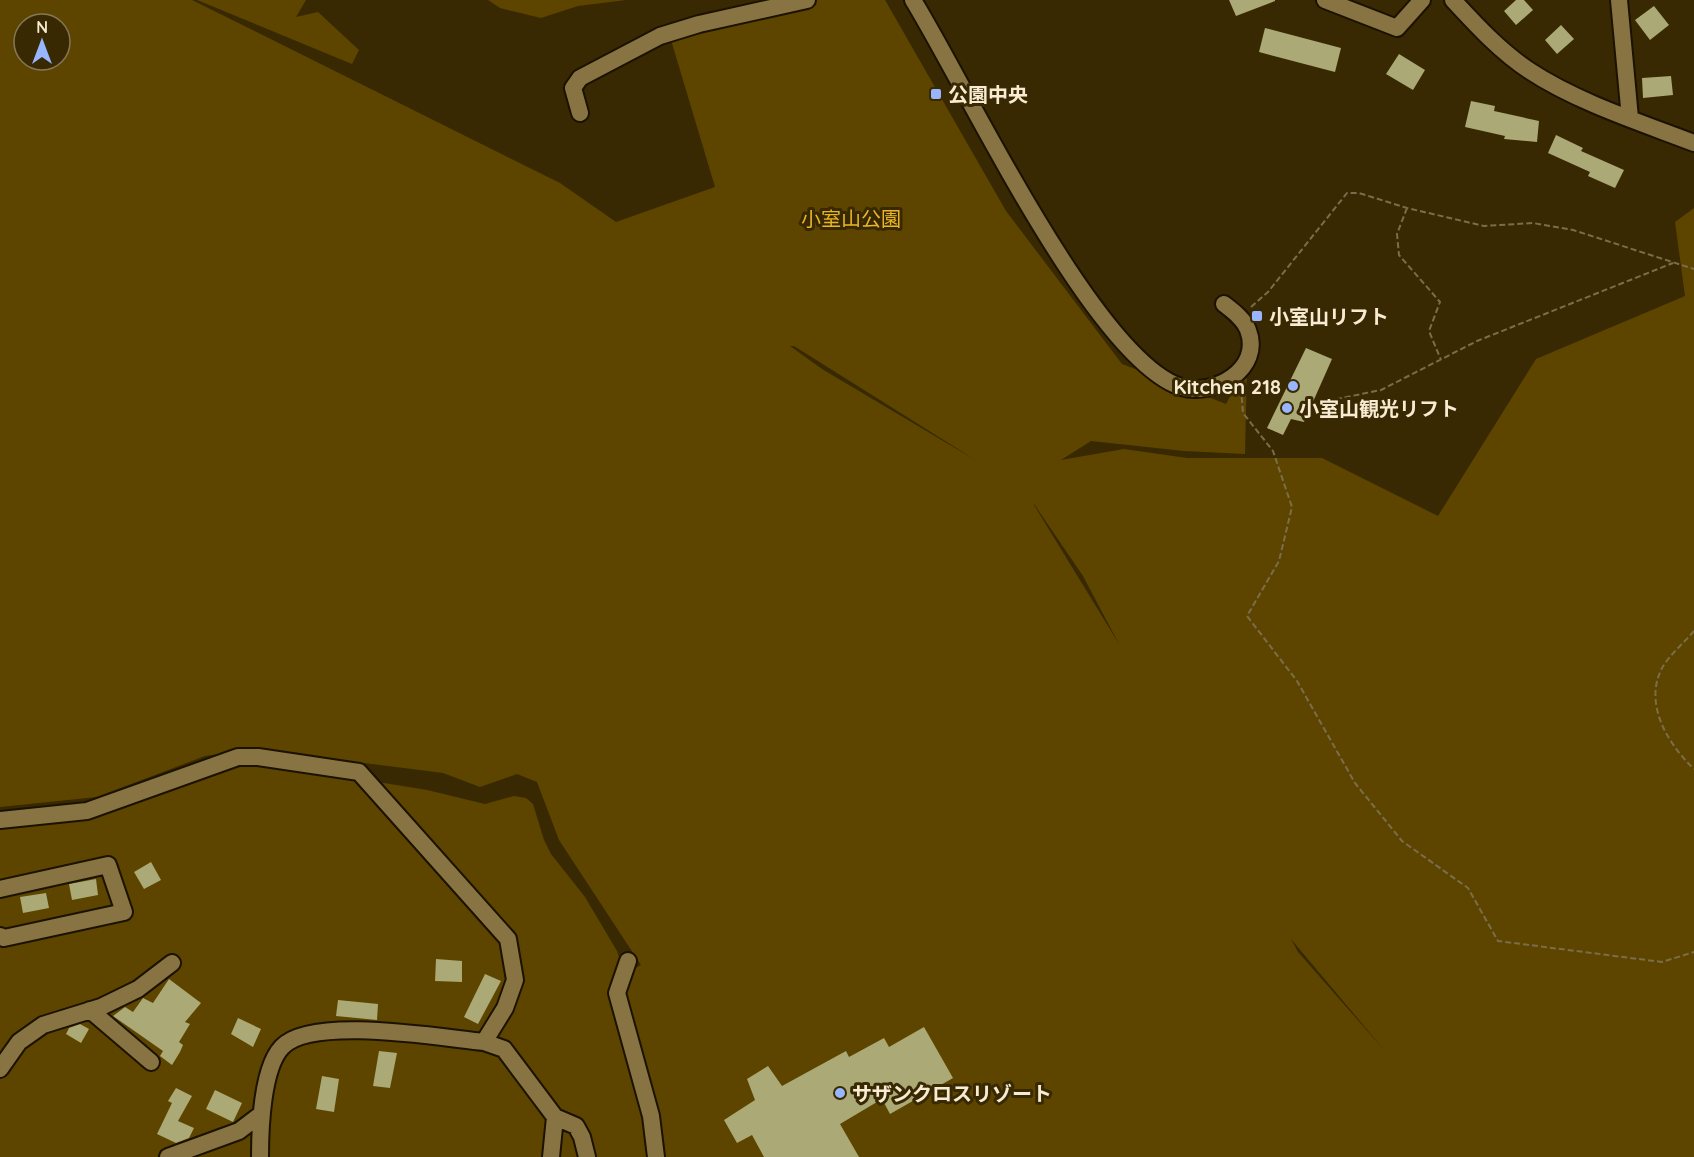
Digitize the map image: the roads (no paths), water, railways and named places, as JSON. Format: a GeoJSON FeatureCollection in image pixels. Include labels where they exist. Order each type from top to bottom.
{"type":"FeatureCollection","features":[{"type":"Feature","properties":{"kind":"street"},"geometry":{"type":"LineString","coordinates":[[580,113],[573,88],[580,78],[660,36],[699,24],[807,0]]}},
{"type":"Feature","properties":{"kind":"street"},"geometry":{"type":"LineString","coordinates":[[913,0],[1040,223],[1109,328],[1157,375],[1184,388],[1204,388],[1224,384],[1247,364],[1251,349],[1249,330],[1240,318],[1224,304]]}},
{"type":"Feature","properties":{"kind":"street"},"geometry":{"type":"LineString","coordinates":[[1325,0],[1398,28],[1422,0]]}},
{"type":"Feature","properties":{"kind":"street"},"geometry":{"type":"LineString","coordinates":[[1453,0],[1490,40],[1531,72],[1630,118],[1694,143]]}},
{"type":"Feature","properties":{"kind":"street"},"geometry":{"type":"LineString","coordinates":[[1619,0],[1630,118]]}},
{"type":"Feature","properties":{"kind":"street"},"geometry":{"type":"LineString","coordinates":[[0,820],[87,811],[238,757],[258,757],[359,771],[508,939],[515,980],[505,1008],[484,1042]]}},
{"type":"Feature","properties":{"kind":"street"},"geometry":{"type":"LineString","coordinates":[[0,889],[108,865],[124,912],[4,938],[0,936]]}},
{"type":"Feature","properties":{"kind":"street"},"geometry":{"type":"LineString","coordinates":[[628,961],[617,993],[651,1116],[657,1157]]}},
{"type":"Feature","properties":{"kind":"street"},"geometry":{"type":"LineString","coordinates":[[0,1069],[19,1042],[43,1025],[90,1010],[138,989],[172,963]]}},
{"type":"Feature","properties":{"kind":"street"},"geometry":{"type":"LineString","coordinates":[[90,1010],[151,1062]]}},
{"type":"Feature","properties":{"kind":"street"},"geometry":{"type":"LineString","coordinates":[[260,1157],[260,1115],[274,1060],[283,1046],[300,1037],[328,1030],[484,1042],[504,1048],[555,1117],[576,1126],[582,1137],[587,1157]]}},
{"type":"Feature","properties":{"kind":"street"},"geometry":{"type":"LineString","coordinates":[[168,1157],[239,1131],[260,1115]]}},
{"type":"Feature","properties":{"kind":"street"},"geometry":{"type":"LineString","coordinates":[[551,1157],[555,1117]]}},
{"type":"Feature","properties":{"kind":"place","name":"公園中央"},"geometry":{"type":"Point","coordinates":[936,94]}},
{"type":"Feature","properties":{"kind":"place","name":"小室山リフト"},"geometry":{"type":"Point","coordinates":[1257,316]}},
{"type":"Feature","properties":{"kind":"place","name":"Kitchen 218"},"geometry":{"type":"Point","coordinates":[1293,386]}},
{"type":"Feature","properties":{"kind":"place","name":"小室山観光リフト"},"geometry":{"type":"Point","coordinates":[1287,408]}},
{"type":"Feature","properties":{"kind":"place","name":"サザンクロスリゾート"},"geometry":{"type":"Point","coordinates":[840,1093]}},
{"type":"Feature","properties":{"kind":"park label","name":"小室山公園"},"geometry":{"type":"Point","coordinates":[851,218]}}]}
